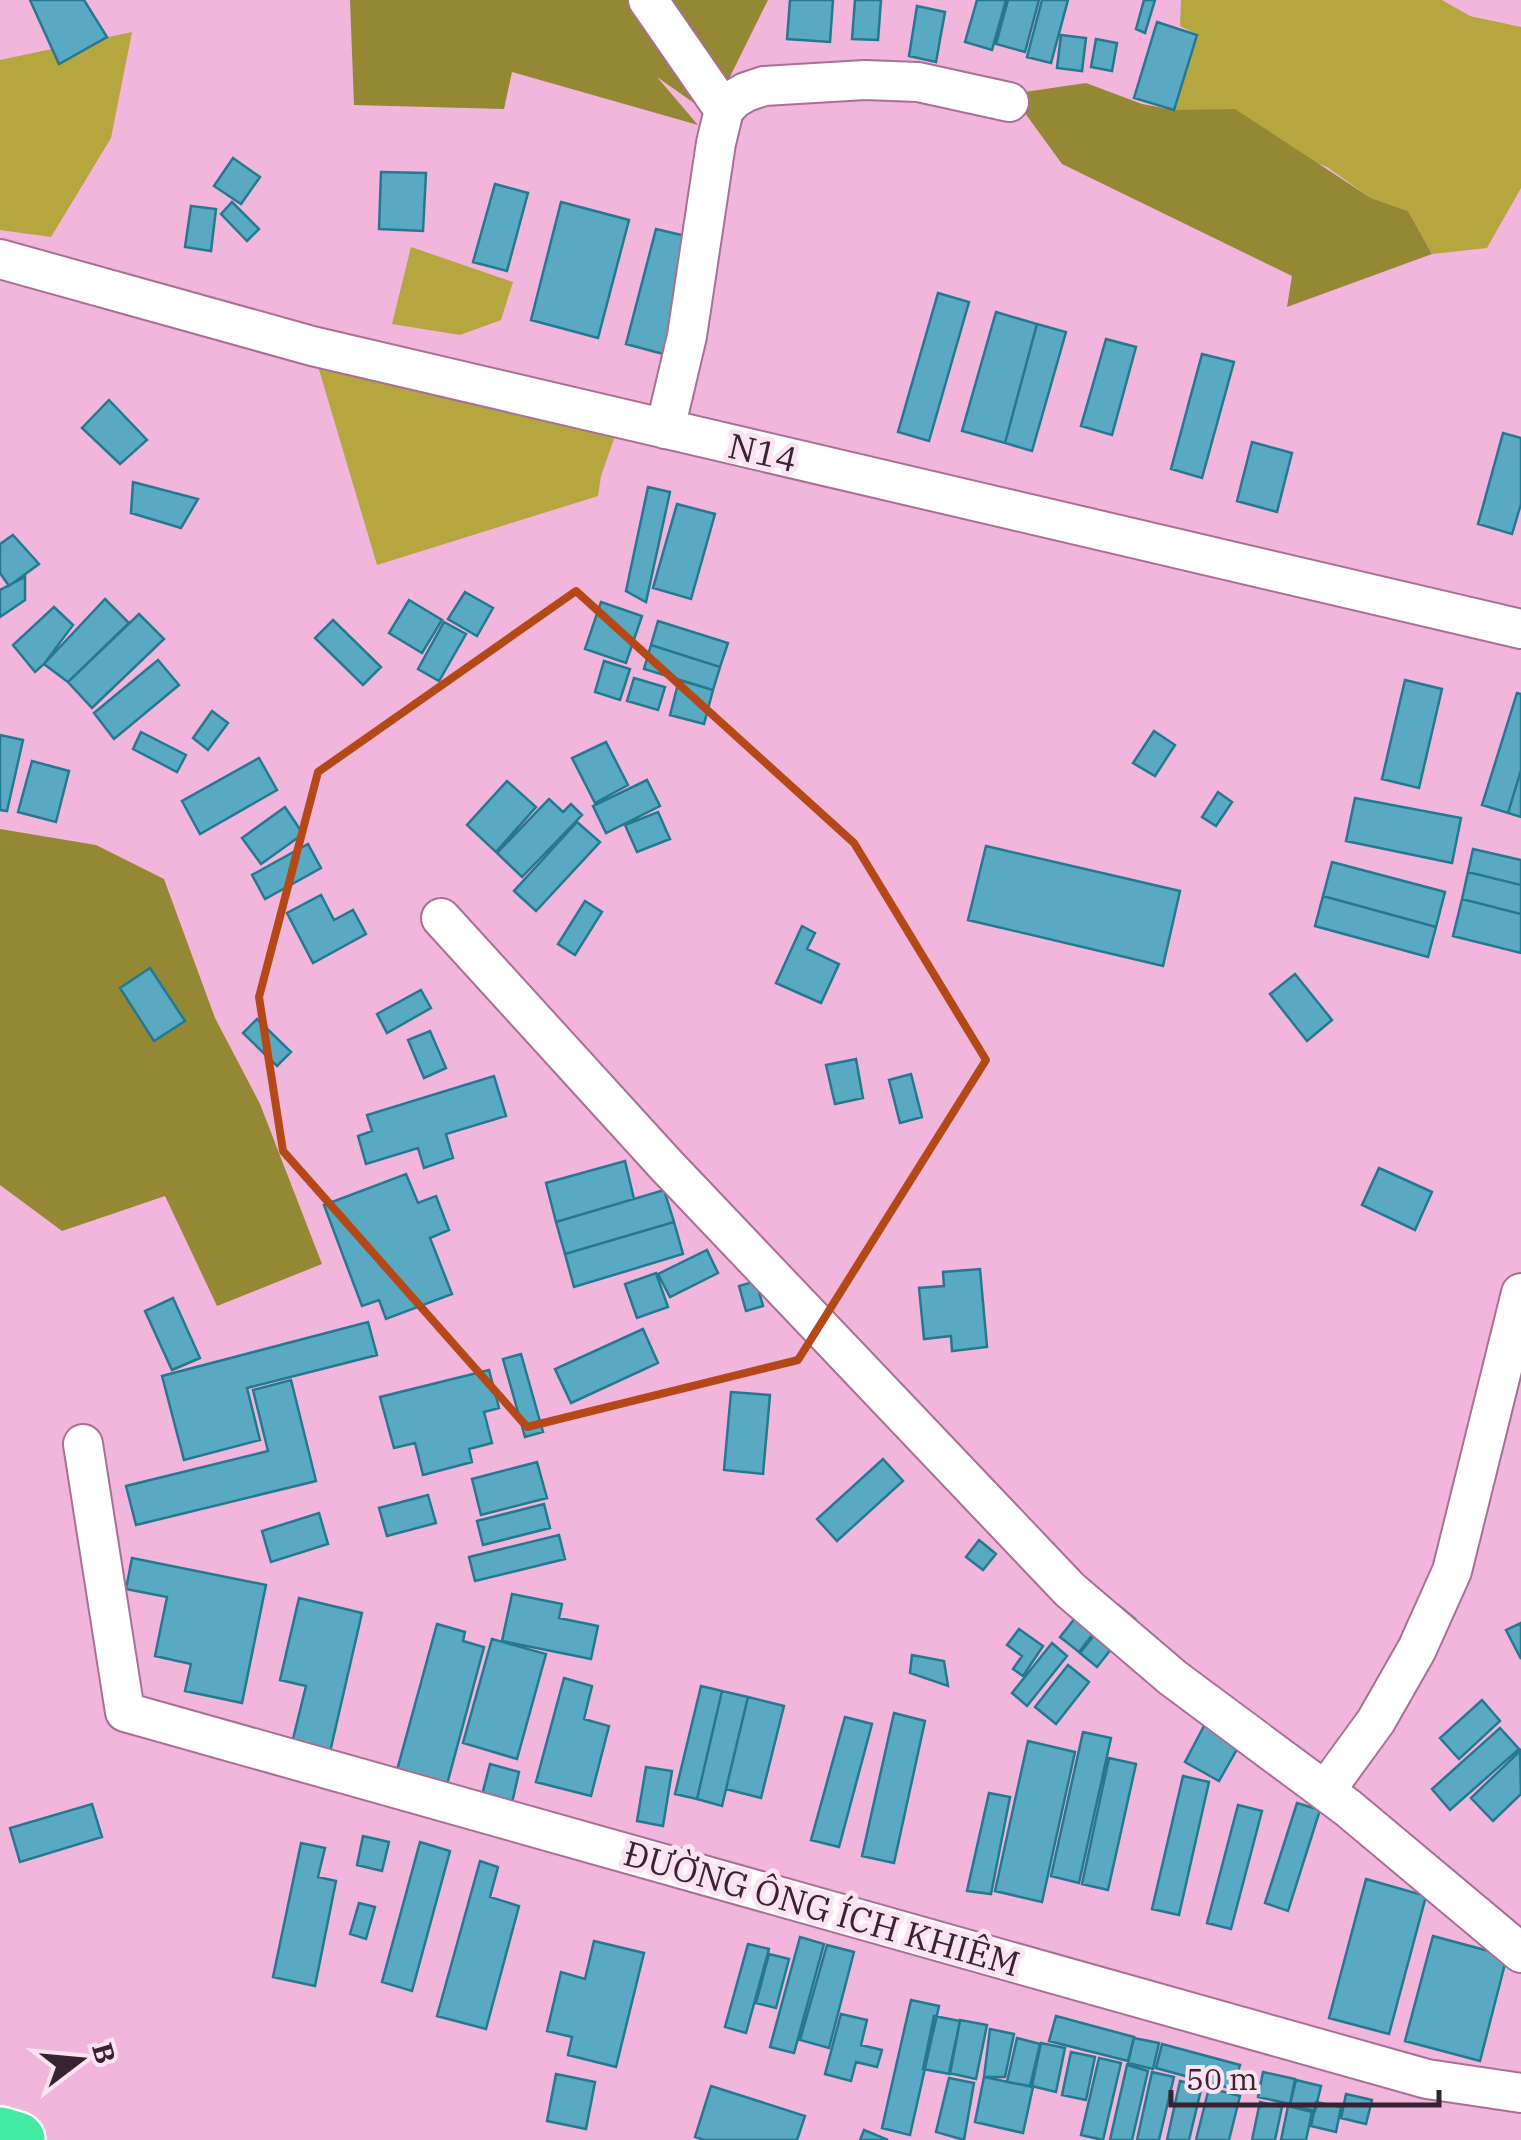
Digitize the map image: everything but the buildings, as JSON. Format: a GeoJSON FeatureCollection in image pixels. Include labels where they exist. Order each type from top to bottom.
{"type":"FeatureCollection","features":[{"type":"Feature","properties":{"kind":"highway"},"geometry":{"type":"LineString","coordinates":[[0,2135],[16,2140]]}},
{"type":"Feature","properties":{"kind":"street"},"geometry":{"type":"LineString","coordinates":[[648,0],[724,110]]}},
{"type":"Feature","properties":{"kind":"street"},"geometry":{"type":"LineString","coordinates":[[665,428],[687,336],[716,143],[724,110],[734,99],[764,86],[865,80],[918,82],[1009,102]]}},
{"type":"Feature","properties":{"kind":"street","name":"N14"},"geometry":{"type":"LineString","coordinates":[[4,261],[312,346],[1521,629]]}},
{"type":"Feature","properties":{"kind":"street"},"geometry":{"type":"LineString","coordinates":[[442,918],[666,1165],[1070,1590],[1173,1678],[1325,1791],[1521,1953]]}},
{"type":"Feature","properties":{"kind":"street"},"geometry":{"type":"LineString","coordinates":[[1325,1791],[1376,1721],[1452,1571],[1521,1294]]}},
{"type":"Feature","properties":{"kind":"street","name":"ĐƯỜNG ÔNG ÍCH KHIÊM"},"geometry":{"type":"LineString","coordinates":[[84,1444],[125,1712],[1427,2078],[1521,2093]]}},
{"type":"Feature","properties":{"kind":"highlighted area"},"geometry":{"type":"Polygon","coordinates":[[[576,591],[854,843],[986,1060],[798,1360],[527,1427],[283,1151],[259,997],[318,772],[576,591]]]}},
{"type":"Feature","properties":{"kind":"shaded area"},"geometry":{"type":"Polygon","coordinates":[[[350,0],[768,0],[711,115],[657,77],[698,125],[512,72],[504,109],[354,105],[350,0]]]}},
{"type":"Feature","properties":{"kind":"shaded area"},"geometry":{"type":"Polygon","coordinates":[[[1181,0],[1442,0],[1470,16],[1521,27],[1521,188],[1487,248],[1432,254],[1408,211],[1371,198],[1327,167],[1174,110],[1198,35],[1180,26],[1181,0]]]}},
{"type":"Feature","properties":{"kind":"shaded area"},"geometry":{"type":"Polygon","coordinates":[[[132,32],[111,138],[51,237],[0,230],[0,60],[132,32]]]}},
{"type":"Feature","properties":{"kind":"shaded area"},"geometry":{"type":"Polygon","coordinates":[[[1086,83],[1142,104],[1174,110],[1235,109],[1371,198],[1408,211],[1432,254],[1287,307],[1292,276],[1062,164],[1011,94],[1086,83]]]}},
{"type":"Feature","properties":{"kind":"shaded area"},"geometry":{"type":"Polygon","coordinates":[[[411,247],[513,282],[501,320],[460,335],[392,324],[411,247]]]}},
{"type":"Feature","properties":{"kind":"shaded area"},"geometry":{"type":"Polygon","coordinates":[[[312,346],[615,436],[598,496],[377,565],[312,346]]]}},
{"type":"Feature","properties":{"kind":"shaded area"},"geometry":{"type":"Polygon","coordinates":[[[0,829],[96,845],[164,879],[215,1018],[260,1104],[322,1264],[217,1306],[165,1196],[62,1231],[0,1185],[0,829]]]}}]}
